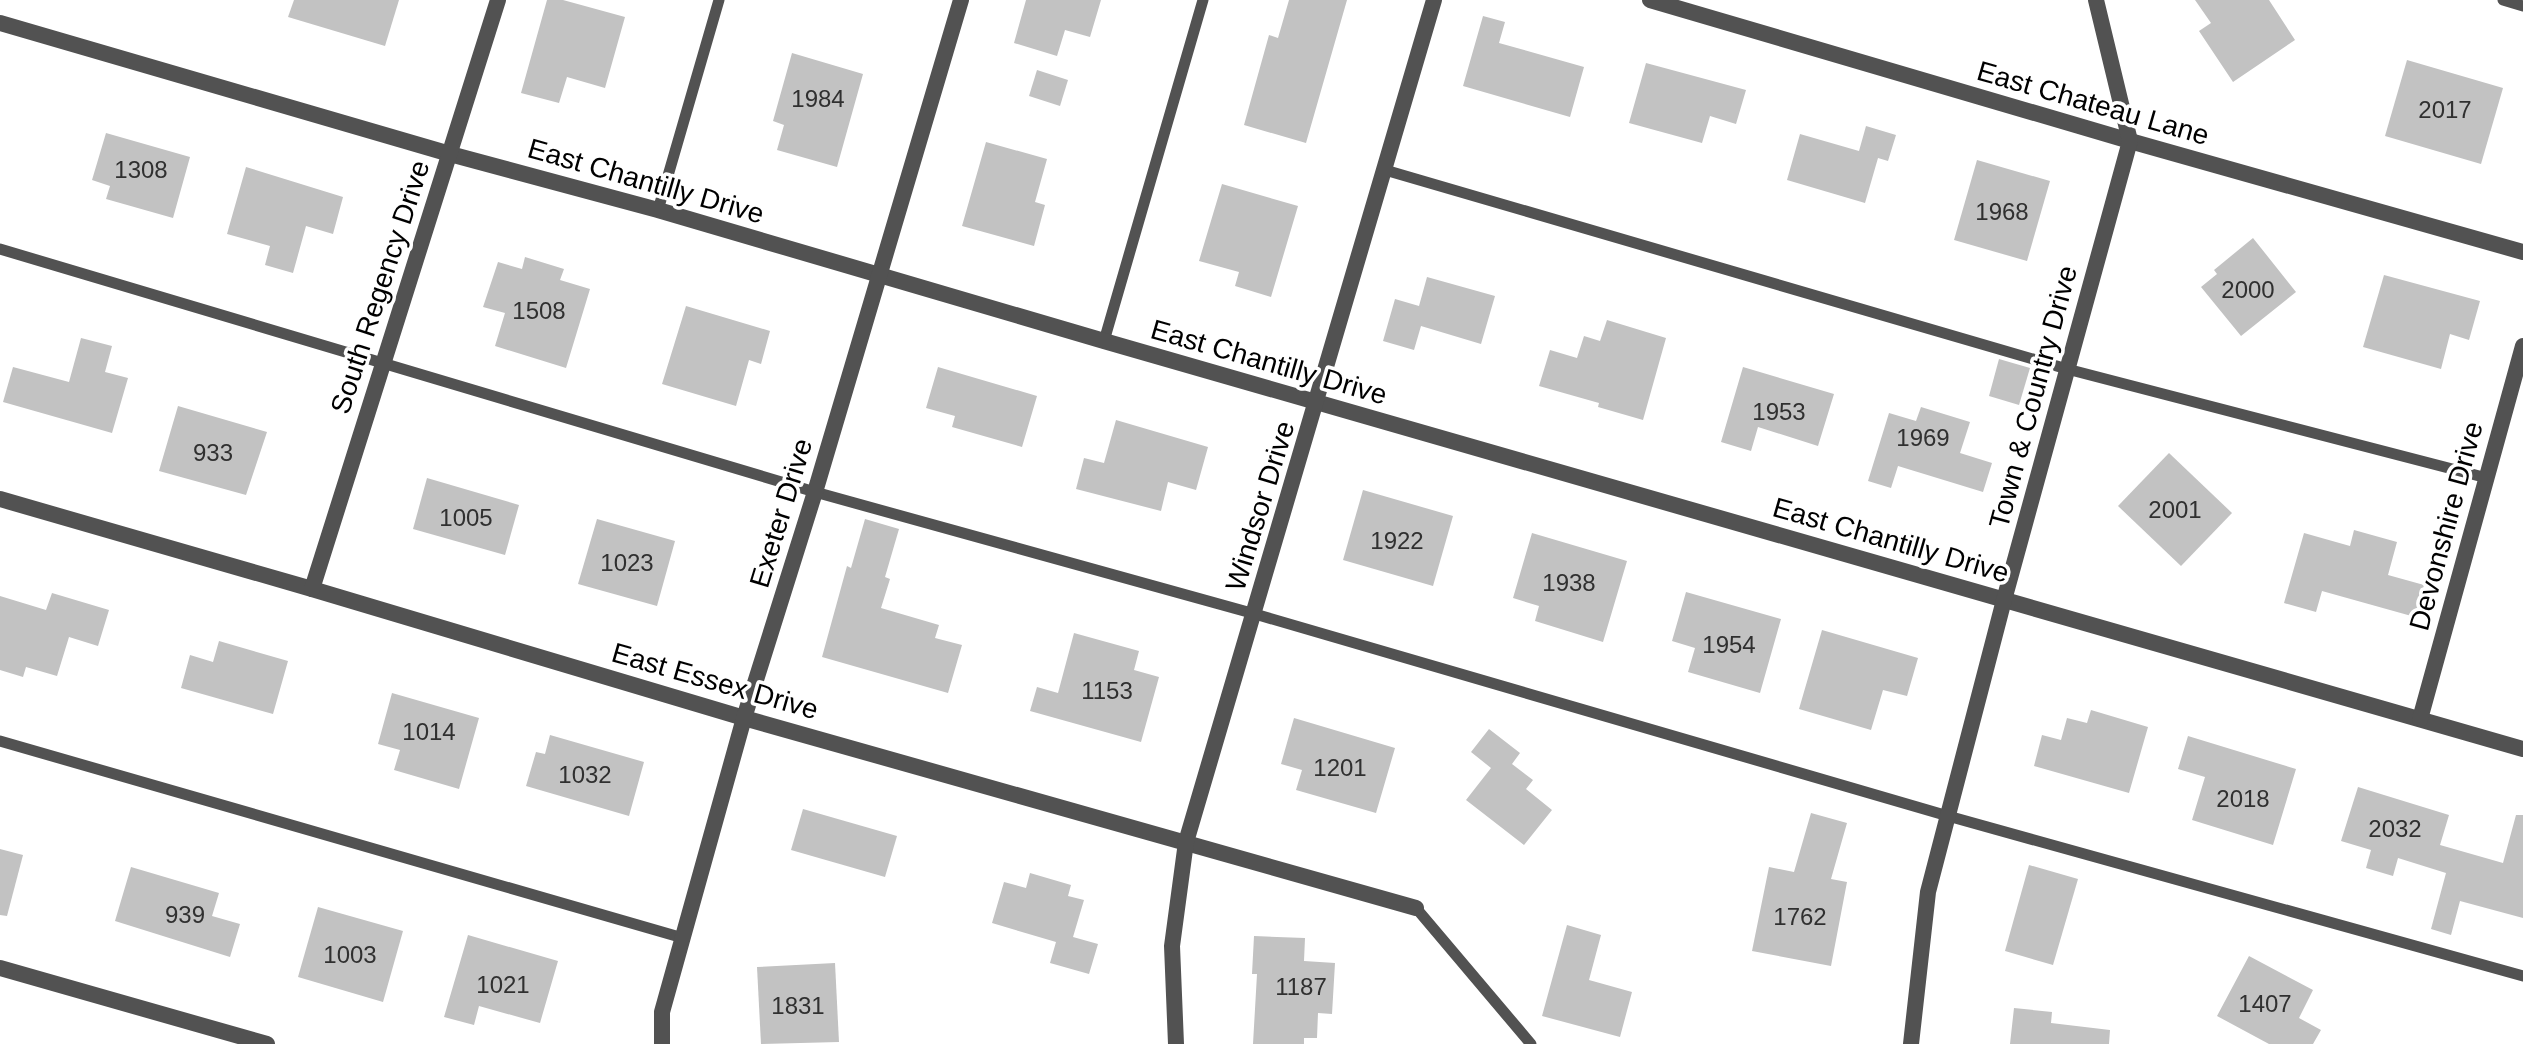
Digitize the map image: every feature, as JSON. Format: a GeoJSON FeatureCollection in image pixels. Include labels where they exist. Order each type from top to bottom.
{"type":"FeatureCollection","features":[{"type":"Feature","properties":{"kind":"street","name":"South Regency Drive"},"geometry":{"type":"LineString","coordinates":[[312,589],[498,0]]}},
{"type":"Feature","properties":{"kind":"street","name":"Exeter Drive"},"geometry":{"type":"LineString","coordinates":[[662,1044],[662,1012],[744,718],[815,492],[961,0]]}},
{"type":"Feature","properties":{"kind":"street","name":"Windsor Drive"},"geometry":{"type":"LineString","coordinates":[[1171,1043],[1172,946],[1186,842],[1318,403],[1434,0]]}},
{"type":"Feature","properties":{"kind":"street","name":"East Chateau Lane"},"geometry":{"type":"LineString","coordinates":[[1650,0],[2523,252]]}},
{"type":"Feature","properties":{"kind":"street","name":"Town & Country Drive"},"geometry":{"type":"LineString","coordinates":[[1911,1044],[1928,892],[2004,600],[2130,141],[2096,0]]}},
{"type":"Feature","properties":{"kind":"street","name":"East Chantilly Drive"},"geometry":{"type":"LineString","coordinates":[[0,23],[2523,749]]}},
{"type":"Feature","properties":{"kind":"street","name":"Devonshire Drive"},"geometry":{"type":"LineString","coordinates":[[2420,719],[2523,346]]}},
{"type":"Feature","properties":{"kind":"street","name":"East Essex Drive"},"geometry":{"type":"LineString","coordinates":[[0,499],[744,718],[1416,908]]}},
{"type":"Feature","properties":{"kind":"street"},"geometry":{"type":"LineString","coordinates":[[0,968],[267,1044]]}},
{"type":"Feature","properties":{"kind":"lane"},"geometry":{"type":"LineString","coordinates":[[658,210],[719,0]]}},
{"type":"Feature","properties":{"kind":"lane"},"geometry":{"type":"LineString","coordinates":[[1104,341],[1203,0]]}},
{"type":"Feature","properties":{"kind":"lane"},"geometry":{"type":"LineString","coordinates":[[2503,0],[2523,6]]}},
{"type":"Feature","properties":{"kind":"lane"},"geometry":{"type":"LineString","coordinates":[[1385,170],[2067,369],[2487,478]]}},
{"type":"Feature","properties":{"kind":"lane"},"geometry":{"type":"LineString","coordinates":[[0,249],[815,492],[1255,614],[1948,816],[2523,976]]}},
{"type":"Feature","properties":{"kind":"lane"},"geometry":{"type":"LineString","coordinates":[[0,741],[683,938]]}},
{"type":"Feature","properties":{"kind":"lane"},"geometry":{"type":"LineString","coordinates":[[1416,908],[1531,1044]]}},
{"type":"Feature","properties":{"kind":"building"},"geometry":{"type":"Polygon","coordinates":[[[294,0],[399,0],[385,46],[288,17],[294,0]]]}},
{"type":"Feature","properties":{"kind":"building"},"geometry":{"type":"Polygon","coordinates":[[[547,0],[563,0],[625,17],[605,88],[567,77],[559,103],[521,93],[547,0]]]}},
{"type":"Feature","properties":{"kind":"building"},"geometry":{"type":"Polygon","coordinates":[[[1026,0],[1101,0],[1090,37],[1065,30],[1057,56],[1014,43],[1026,0]]]}},
{"type":"Feature","properties":{"kind":"building"},"geometry":{"type":"Polygon","coordinates":[[[1289,0],[1347,0],[1306,143],[1244,125],[1269,35],[1278,38],[1289,0]]]}},
{"type":"Feature","properties":{"kind":"building"},"geometry":{"type":"Polygon","coordinates":[[[2195,0],[2269,0],[2295,40],[2233,82],[2199,31],[2211,23],[2195,0]]]}},
{"type":"Feature","properties":{"kind":"building"},"geometry":{"type":"Polygon","coordinates":[[[1483,16],[1505,22],[1499,43],[1584,67],[1570,117],[1463,86],[1483,16]]]}},
{"type":"Feature","properties":{"kind":"building"},"geometry":{"type":"Polygon","coordinates":[[[792,53],[863,74],[837,167],[777,150],[784,125],[773,121],[792,53]]]}},
{"type":"Feature","properties":{"kind":"building"},"geometry":{"type":"Polygon","coordinates":[[[2407,60],[2503,88],[2481,164],[2385,136],[2407,60]]]}},
{"type":"Feature","properties":{"kind":"building"},"geometry":{"type":"Polygon","coordinates":[[[1646,63],[1746,90],[1736,124],[1710,116],[1702,143],[1629,123],[1646,63]]]}},
{"type":"Feature","properties":{"kind":"building"},"geometry":{"type":"Polygon","coordinates":[[[1037,70],[1068,80],[1060,106],[1029,96],[1037,70]]]}},
{"type":"Feature","properties":{"kind":"building"},"geometry":{"type":"Polygon","coordinates":[[[1866,126],[1896,135],[1888,161],[1878,158],[1865,203],[1787,180],[1800,134],[1859,151],[1866,126]]]}},
{"type":"Feature","properties":{"kind":"building"},"geometry":{"type":"Polygon","coordinates":[[[106,133],[190,157],[173,218],[106,199],[110,186],[92,180],[106,133]]]}},
{"type":"Feature","properties":{"kind":"building"},"geometry":{"type":"Polygon","coordinates":[[[986,142],[1047,159],[1035,202],[1045,205],[1034,246],[962,226],[986,142]]]}},
{"type":"Feature","properties":{"kind":"building"},"geometry":{"type":"Polygon","coordinates":[[[1977,160],[2050,181],[2027,261],[1954,240],[1977,160]]]}},
{"type":"Feature","properties":{"kind":"building"},"geometry":{"type":"Polygon","coordinates":[[[246,167],[343,197],[333,234],[306,226],[293,273],[265,265],[270,246],[227,234],[246,167]]]}},
{"type":"Feature","properties":{"kind":"building"},"geometry":{"type":"Polygon","coordinates":[[[1222,184],[1298,206],[1271,297],[1235,286],[1239,272],[1199,261],[1222,184]]]}},
{"type":"Feature","properties":{"kind":"building"},"geometry":{"type":"Polygon","coordinates":[[[2253,238],[2296,292],[2241,336],[2201,287],[2217,274],[2214,270],[2253,238]]]}},
{"type":"Feature","properties":{"kind":"building"},"geometry":{"type":"Polygon","coordinates":[[[525,257],[564,269],[560,280],[590,289],[566,368],[495,346],[505,313],[483,307],[498,262],[522,269],[525,257]]]}},
{"type":"Feature","properties":{"kind":"building"},"geometry":{"type":"Polygon","coordinates":[[[2384,275],[2480,301],[2469,340],[2450,334],[2441,369],[2363,347],[2384,275]]]}},
{"type":"Feature","properties":{"kind":"building"},"geometry":{"type":"Polygon","coordinates":[[[1427,277],[1495,296],[1481,344],[1421,326],[1414,350],[1383,341],[1395,299],[1419,306],[1427,277]]]}},
{"type":"Feature","properties":{"kind":"building"},"geometry":{"type":"Polygon","coordinates":[[[686,306],[770,331],[761,364],[749,360],[736,406],[662,384],[686,306]]]}},
{"type":"Feature","properties":{"kind":"building"},"geometry":{"type":"Polygon","coordinates":[[[1607,320],[1666,338],[1643,420],[1598,407],[1599,403],[1539,386],[1550,350],[1577,358],[1584,336],[1600,341],[1607,320]]]}},
{"type":"Feature","properties":{"kind":"building"},"geometry":{"type":"Polygon","coordinates":[[[81,338],[112,346],[105,372],[128,378],[112,433],[3,402],[13,367],[69,382],[81,338]]]}},
{"type":"Feature","properties":{"kind":"building"},"geometry":{"type":"Polygon","coordinates":[[[1999,359],[2030,368],[2019,405],[1989,396],[1999,359]]]}},
{"type":"Feature","properties":{"kind":"building"},"geometry":{"type":"Polygon","coordinates":[[[938,367],[1037,396],[1022,447],[952,427],[955,416],[926,408],[938,367]]]}},
{"type":"Feature","properties":{"kind":"building"},"geometry":{"type":"Polygon","coordinates":[[[1743,367],[1834,394],[1818,446],[1758,427],[1751,451],[1721,442],[1743,367]]]}},
{"type":"Feature","properties":{"kind":"building"},"geometry":{"type":"Polygon","coordinates":[[[178,406],[267,432],[246,495],[159,471],[178,406]]]}},
{"type":"Feature","properties":{"kind":"building"},"geometry":{"type":"Polygon","coordinates":[[[1921,407],[1970,422],[1960,453],[1992,463],[1983,492],[1898,466],[1891,488],[1868,481],[1889,413],[1916,421],[1921,407]]]}},
{"type":"Feature","properties":{"kind":"building"},"geometry":{"type":"Polygon","coordinates":[[[1116,420],[1208,447],[1196,490],[1168,482],[1161,511],[1076,489],[1084,458],[1104,463],[1116,420]]]}},
{"type":"Feature","properties":{"kind":"building"},"geometry":{"type":"Polygon","coordinates":[[[2169,453],[2232,513],[2181,566],[2118,506],[2169,453]]]}},
{"type":"Feature","properties":{"kind":"building"},"geometry":{"type":"Polygon","coordinates":[[[427,478],[519,505],[505,555],[413,529],[427,478]]]}},
{"type":"Feature","properties":{"kind":"building"},"geometry":{"type":"Polygon","coordinates":[[[1363,490],[1453,516],[1433,586],[1343,560],[1363,490]]]}},
{"type":"Feature","properties":{"kind":"building"},"geometry":{"type":"Polygon","coordinates":[[[597,519],[675,541],[657,606],[578,584],[597,519]]]}},
{"type":"Feature","properties":{"kind":"building"},"geometry":{"type":"Polygon","coordinates":[[[865,519],[899,529],[885,577],[890,579],[881,608],[939,625],[935,638],[962,645],[948,693],[822,657],[847,566],[851,568],[865,519]]]}},
{"type":"Feature","properties":{"kind":"building"},"geometry":{"type":"Polygon","coordinates":[[[2354,530],[2397,542],[2388,575],[2424,585],[2415,617],[2322,591],[2316,612],[2284,603],[2304,533],[2350,546],[2354,530]]]}},
{"type":"Feature","properties":{"kind":"building"},"geometry":{"type":"Polygon","coordinates":[[[1532,533],[1627,561],[1603,642],[1535,621],[1539,606],[1513,598],[1532,533]]]}},
{"type":"Feature","properties":{"kind":"building"},"geometry":{"type":"Polygon","coordinates":[[[1686,592],[1781,619],[1760,693],[1688,672],[1695,648],[1672,641],[1686,592]]]}},
{"type":"Feature","properties":{"kind":"building"},"geometry":{"type":"Polygon","coordinates":[[[52,593],[109,610],[98,646],[69,637],[57,676],[26,667],[23,677],[0,670],[0,596],[46,610],[52,593]]]}},
{"type":"Feature","properties":{"kind":"building"},"geometry":{"type":"Polygon","coordinates":[[[1822,630],[1918,658],[1907,696],[1883,690],[1871,730],[1799,709],[1822,630]]]}},
{"type":"Feature","properties":{"kind":"building"},"geometry":{"type":"Polygon","coordinates":[[[1074,633],[1139,651],[1134,670],[1159,677],[1141,742],[1030,711],[1037,687],[1058,693],[1074,633]]]}},
{"type":"Feature","properties":{"kind":"building"},"geometry":{"type":"Polygon","coordinates":[[[219,641],[288,661],[273,714],[181,688],[190,655],[213,662],[219,641]]]}},
{"type":"Feature","properties":{"kind":"building"},"geometry":{"type":"Polygon","coordinates":[[[392,693],[479,718],[459,789],[394,770],[400,750],[378,744],[392,693]]]}},
{"type":"Feature","properties":{"kind":"building"},"geometry":{"type":"Polygon","coordinates":[[[2091,710],[2148,727],[2129,793],[2034,766],[2042,735],[2061,740],[2067,718],[2087,723],[2091,710]]]}},
{"type":"Feature","properties":{"kind":"building"},"geometry":{"type":"Polygon","coordinates":[[[1294,718],[1395,748],[1376,813],[1296,790],[1302,770],[1281,764],[1294,718]]]}},
{"type":"Feature","properties":{"kind":"building"},"geometry":{"type":"Polygon","coordinates":[[[1489,729],[1520,753],[1512,764],[1533,780],[1526,789],[1552,810],[1524,845],[1466,800],[1491,768],[1471,752],[1489,729]]]}},
{"type":"Feature","properties":{"kind":"building"},"geometry":{"type":"Polygon","coordinates":[[[550,735],[644,762],[629,816],[526,786],[536,752],[545,754],[550,735]]]}},
{"type":"Feature","properties":{"kind":"building"},"geometry":{"type":"Polygon","coordinates":[[[2188,736],[2296,769],[2273,845],[2192,820],[2205,777],[2178,769],[2188,736]]]}},
{"type":"Feature","properties":{"kind":"building"},"geometry":{"type":"Polygon","coordinates":[[[2358,787],[2449,815],[2440,845],[2503,863],[2516,815],[2523,815],[2523,918],[2460,901],[2451,935],[2431,929],[2446,873],[2398,858],[2393,876],[2366,868],[2371,850],[2341,841],[2358,787]]]}},
{"type":"Feature","properties":{"kind":"building"},"geometry":{"type":"Polygon","coordinates":[[[803,809],[897,836],[885,877],[791,850],[803,809]]]}},
{"type":"Feature","properties":{"kind":"building"},"geometry":{"type":"Polygon","coordinates":[[[1811,813],[1847,823],[1831,879],[1847,882],[1831,966],[1752,951],[1769,867],[1794,872],[1811,813]]]}},
{"type":"Feature","properties":{"kind":"building"},"geometry":{"type":"Polygon","coordinates":[[[0,849],[23,855],[7,916],[0,915],[0,849]]]}},
{"type":"Feature","properties":{"kind":"building"},"geometry":{"type":"Polygon","coordinates":[[[2029,865],[2078,879],[2053,965],[2005,951],[2029,865]]]}},
{"type":"Feature","properties":{"kind":"building"},"geometry":{"type":"Polygon","coordinates":[[[131,867],[219,893],[212,916],[240,924],[230,957],[115,921],[131,867]]]}},
{"type":"Feature","properties":{"kind":"building"},"geometry":{"type":"Polygon","coordinates":[[[1030,873],[1071,885],[1068,896],[1084,900],[1073,937],[1098,944],[1089,974],[1050,963],[1056,942],[992,923],[1004,882],[1026,888],[1030,873]]]}},
{"type":"Feature","properties":{"kind":"building"},"geometry":{"type":"Polygon","coordinates":[[[318,907],[403,931],[383,1002],[298,977],[318,907]]]}},
{"type":"Feature","properties":{"kind":"building"},"geometry":{"type":"Polygon","coordinates":[[[1567,925],[1601,935],[1589,980],[1632,992],[1620,1037],[1542,1016],[1567,925]]]}},
{"type":"Feature","properties":{"kind":"building"},"geometry":{"type":"Polygon","coordinates":[[[468,935],[558,961],[540,1023],[479,1006],[474,1025],[444,1017],[468,935]]]}},
{"type":"Feature","properties":{"kind":"building"},"geometry":{"type":"Polygon","coordinates":[[[1254,936],[1305,938],[1304,961],[1335,963],[1332,1014],[1318,1013],[1317,1038],[1304,1038],[1304,1044],[1253,1044],[1257,974],[1252,974],[1254,936]]]}},
{"type":"Feature","properties":{"kind":"building"},"geometry":{"type":"Polygon","coordinates":[[[2249,956],[2313,990],[2299,1018],[2321,1030],[2313,1044],[2269,1044],[2217,1016],[2249,956]]]}},
{"type":"Feature","properties":{"kind":"building"},"geometry":{"type":"Polygon","coordinates":[[[835,963],[839,1042],[761,1044],[757,967],[835,963]]]}},
{"type":"Feature","properties":{"kind":"building"},"geometry":{"type":"Polygon","coordinates":[[[2014,1008],[2052,1012],[2051,1023],[2110,1030],[2109,1044],[2010,1044],[2014,1008]]]}}]}
